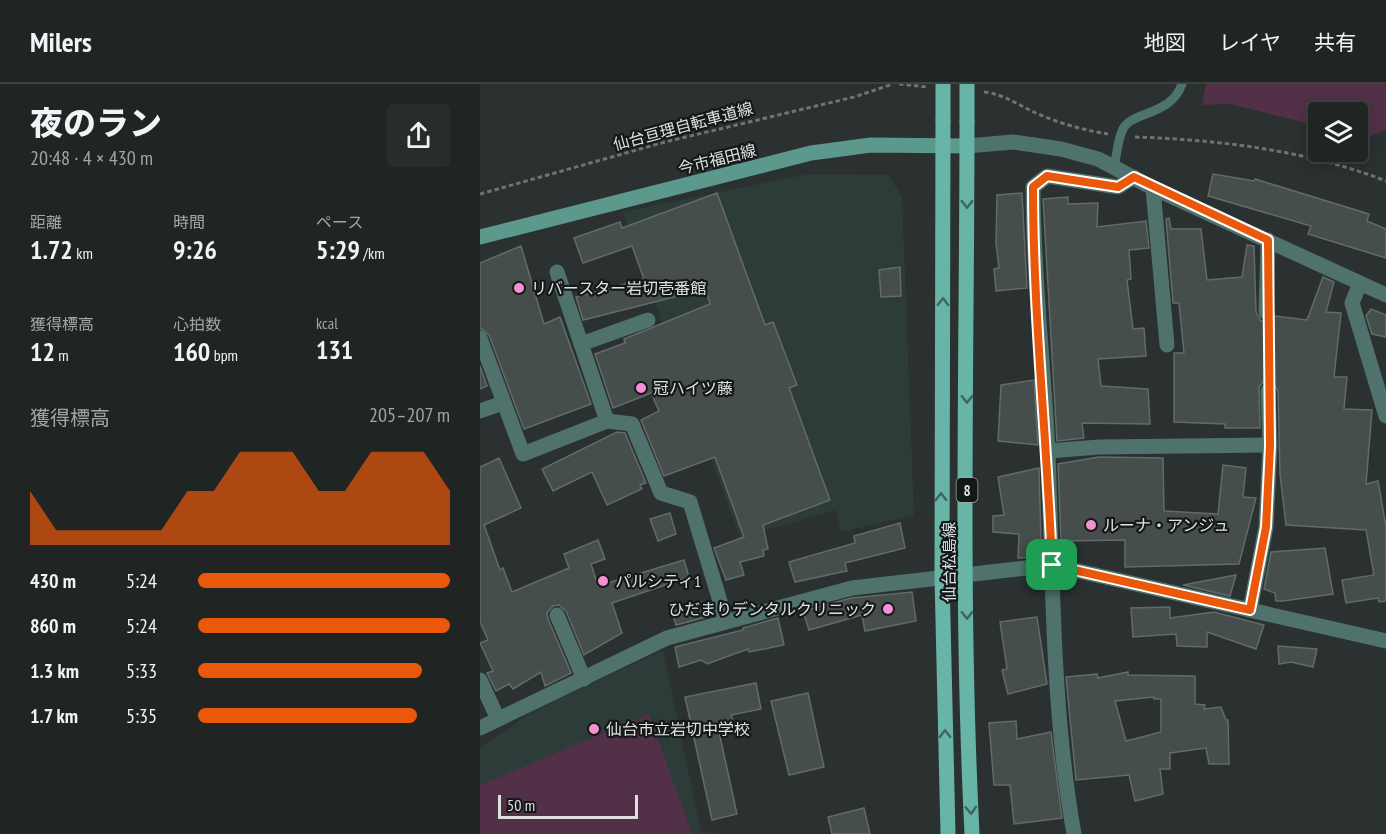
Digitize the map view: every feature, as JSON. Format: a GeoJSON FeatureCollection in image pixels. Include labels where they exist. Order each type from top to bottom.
{"type":"FeatureCollection","features":[{"type":"Feature","properties":{"kind":"main road","name":"8"},"geometry":{"type":"LineString","coordinates":[[943,84],[943,146]]}},
{"type":"Feature","properties":{"kind":"main road","name":"8"},"geometry":{"type":"LineString","coordinates":[[967,84],[967,146]]}},
{"type":"Feature","properties":{"kind":"main road","name":"今市福田線"},"geometry":{"type":"LineString","coordinates":[[480,237],[811,153],[872,145],[967,146]]}},
{"type":"Feature","properties":{"kind":"main road","name":"仙台松島線"},"geometry":{"type":"LineString","coordinates":[[943,146],[942,578],[948,834]]}},
{"type":"Feature","properties":{"kind":"main road","name":"仙台松島線"},"geometry":{"type":"LineString","coordinates":[[967,146],[968,761],[972,834]]}},
{"type":"Feature","properties":{"kind":"street"},"geometry":{"type":"LineString","coordinates":[[967,146],[1023,144],[1061,149],[1098,159],[1153,188],[1386,295]]}},
{"type":"Feature","properties":{"kind":"street"},"geometry":{"type":"LineString","coordinates":[[1074,834],[1061,736],[1048,451],[1033,249],[1033,187],[1047,176],[1118,187],[1134,177]]}},
{"type":"Feature","properties":{"kind":"street"},"geometry":{"type":"LineString","coordinates":[[1153,188],[1167,345]]}},
{"type":"Feature","properties":{"kind":"street"},"geometry":{"type":"LineString","coordinates":[[1266,312],[1268,240]]}},
{"type":"Feature","properties":{"kind":"street"},"geometry":{"type":"LineString","coordinates":[[557,272],[607,421]]}},
{"type":"Feature","properties":{"kind":"street"},"geometry":{"type":"LineString","coordinates":[[1360,283],[1352,303],[1386,416]]}},
{"type":"Feature","properties":{"kind":"street"},"geometry":{"type":"LineString","coordinates":[[581,344],[648,320]]}},
{"type":"Feature","properties":{"kind":"street"},"geometry":{"type":"LineString","coordinates":[[480,338],[523,454],[607,421],[632,424],[661,493],[690,502],[726,621]]}},
{"type":"Feature","properties":{"kind":"street"},"geometry":{"type":"LineString","coordinates":[[1250,610],[1266,527],[1270,446],[1268,391]]}},
{"type":"Feature","properties":{"kind":"street"},"geometry":{"type":"LineString","coordinates":[[480,411],[503,403]]}},
{"type":"Feature","properties":{"kind":"street"},"geometry":{"type":"LineString","coordinates":[[1048,451],[1099,447],[1270,446]]}},
{"type":"Feature","properties":{"kind":"street"},"geometry":{"type":"LineString","coordinates":[[480,728],[667,638],[726,621],[852,588],[1052,565],[1386,641]]}},
{"type":"Feature","properties":{"kind":"street"},"geometry":{"type":"LineString","coordinates":[[557,615],[584,679]]}},
{"type":"Feature","properties":{"kind":"street"},"geometry":{"type":"LineString","coordinates":[[480,680],[498,719]]}},
{"type":"Feature","properties":{"kind":"lane"},"geometry":{"type":"LineString","coordinates":[[1114,167],[1123,129],[1131,121],[1166,106],[1182,84]]}},
{"type":"Feature","properties":{"kind":"path","name":"仙台亘理自転車道線"},"geometry":{"type":"LineString","coordinates":[[480,194],[665,142],[854,97],[893,84]]}},
{"type":"Feature","properties":{"kind":"path"},"geometry":{"type":"LineString","coordinates":[[1266,312],[1268,391]]}},
{"type":"Feature","properties":{"kind":"shaded area"},"geometry":{"type":"Polygon","coordinates":[[[1206,84],[1386,84],[1386,129],[1368,138],[1368,102],[1308,102],[1308,123],[1231,104],[1202,105],[1206,84]]]}},
{"type":"Feature","properties":{"kind":"shaded area"},"geometry":{"type":"Polygon","coordinates":[[[808,174],[888,175],[902,197],[914,515],[841,532],[835,510],[740,538],[623,212],[808,174]]]}},
{"type":"Feature","properties":{"kind":"shaded area","name":"仙台市立岩切中学校"},"geometry":{"type":"Polygon","coordinates":[[[663,650],[701,832],[726,834],[480,834],[480,748],[533,711],[663,650]]]}},
{"type":"Feature","properties":{"kind":"shaded area"},"geometry":{"type":"Polygon","coordinates":[[[649,714],[692,834],[480,834],[480,785],[649,714]]]}},
{"type":"Feature","properties":{"kind":"building"},"geometry":{"type":"Polygon","coordinates":[[[1213,174],[1254,181],[1255,179],[1369,214],[1367,221],[1386,229],[1386,258],[1308,234],[1311,226],[1208,196],[1213,174]]]}},
{"type":"Feature","properties":{"kind":"building"},"geometry":{"type":"Polygon","coordinates":[[[717,193],[765,325],[773,322],[797,385],[789,388],[830,500],[763,525],[768,549],[763,550],[764,556],[740,562],[744,575],[726,580],[714,548],[744,537],[715,457],[664,476],[641,420],[659,411],[651,393],[613,408],[595,354],[625,343],[624,339],[710,304],[706,289],[583,320],[576,297],[644,279],[632,246],[583,263],[574,238],[620,222],[622,228],[717,193]]]}},
{"type":"Feature","properties":{"kind":"building"},"geometry":{"type":"Polygon","coordinates":[[[1022,193],[1027,288],[996,291],[994,269],[999,268],[996,243],[997,195],[1022,193]]]}},
{"type":"Feature","properties":{"kind":"building"},"geometry":{"type":"Polygon","coordinates":[[[1068,197],[1068,204],[1098,203],[1097,227],[1146,221],[1149,248],[1129,250],[1131,279],[1127,280],[1133,329],[1144,328],[1146,356],[1098,359],[1101,386],[1148,389],[1150,424],[1082,423],[1084,438],[1057,441],[1043,199],[1068,197]]]}},
{"type":"Feature","properties":{"kind":"building"},"geometry":{"type":"Polygon","coordinates":[[[1169,218],[1171,229],[1201,229],[1207,280],[1242,277],[1247,245],[1254,246],[1256,312],[1261,321],[1270,321],[1275,316],[1307,320],[1323,277],[1334,282],[1326,312],[1341,313],[1334,377],[1347,377],[1344,409],[1372,410],[1366,484],[1378,481],[1386,527],[1386,601],[1379,602],[1378,598],[1346,603],[1342,580],[1374,575],[1366,530],[1286,525],[1280,475],[1278,391],[1273,383],[1263,382],[1259,387],[1260,428],[1225,428],[1225,424],[1174,422],[1174,353],[1184,353],[1179,303],[1173,303],[1166,219],[1169,218]]]}},
{"type":"Feature","properties":{"kind":"building"},"geometry":{"type":"Polygon","coordinates":[[[521,246],[544,324],[560,317],[591,404],[524,429],[489,335],[480,328],[480,263],[521,246]]]}},
{"type":"Feature","properties":{"kind":"building"},"geometry":{"type":"Polygon","coordinates":[[[900,267],[901,296],[881,297],[879,270],[900,267]]]}},
{"type":"Feature","properties":{"kind":"building"},"geometry":{"type":"Polygon","coordinates":[[[1371,309],[1386,315],[1386,337],[1372,334],[1366,316],[1371,309]]]}},
{"type":"Feature","properties":{"kind":"building"},"geometry":{"type":"Polygon","coordinates":[[[480,366],[487,386],[480,389],[480,366]]]}},
{"type":"Feature","properties":{"kind":"building"},"geometry":{"type":"Polygon","coordinates":[[[1034,380],[1038,445],[998,441],[1001,385],[1034,380]]]}},
{"type":"Feature","properties":{"kind":"building"},"geometry":{"type":"Polygon","coordinates":[[[617,432],[625,433],[646,483],[640,485],[642,489],[607,505],[592,472],[553,491],[542,469],[617,432]]]}},
{"type":"Feature","properties":{"kind":"building"},"geometry":{"type":"Polygon","coordinates":[[[1099,457],[1163,458],[1164,511],[1218,514],[1223,465],[1246,468],[1243,497],[1256,498],[1239,564],[1125,567],[1125,540],[1061,541],[1058,464],[1099,457]]]}},
{"type":"Feature","properties":{"kind":"building"},"geometry":{"type":"Polygon","coordinates":[[[499,458],[521,508],[484,525],[500,570],[503,568],[512,592],[569,568],[564,554],[598,540],[605,559],[591,564],[598,586],[684,560],[689,577],[612,603],[622,633],[584,655],[566,611],[559,605],[553,606],[547,613],[548,619],[571,673],[545,686],[541,672],[513,689],[509,684],[496,691],[487,673],[493,671],[480,643],[488,640],[480,622],[480,467],[499,458]]]}},
{"type":"Feature","properties":{"kind":"building"},"geometry":{"type":"Polygon","coordinates":[[[1039,468],[1041,542],[1038,557],[1018,558],[1019,534],[993,532],[993,516],[1004,515],[998,477],[1039,468]]]}},
{"type":"Feature","properties":{"kind":"building"},"geometry":{"type":"Polygon","coordinates":[[[670,513],[676,534],[658,541],[650,519],[670,513]]]}},
{"type":"Feature","properties":{"kind":"building"},"geometry":{"type":"Polygon","coordinates":[[[900,523],[905,548],[845,563],[847,571],[795,582],[789,562],[855,543],[854,536],[900,523]]]}},
{"type":"Feature","properties":{"kind":"building"},"geometry":{"type":"Polygon","coordinates":[[[1325,548],[1333,594],[1276,601],[1275,593],[1264,589],[1271,552],[1325,548]]]}},
{"type":"Feature","properties":{"kind":"building"},"geometry":{"type":"Polygon","coordinates":[[[1236,575],[1230,596],[1183,585],[1236,575]]]}},
{"type":"Feature","properties":{"kind":"building","name":"ひだまりデンタルクリニック"},"geometry":{"type":"Polygon","coordinates":[[[912,592],[916,621],[865,631],[862,615],[809,630],[803,611],[851,598],[912,592]]]}},
{"type":"Feature","properties":{"kind":"building"},"geometry":{"type":"Polygon","coordinates":[[[702,602],[707,617],[676,625],[672,612],[702,602]]]}},
{"type":"Feature","properties":{"kind":"building"},"geometry":{"type":"Polygon","coordinates":[[[1170,607],[1170,618],[1214,612],[1264,625],[1256,649],[1207,632],[1207,647],[1177,646],[1176,634],[1133,637],[1131,608],[1170,607]]]}},
{"type":"Feature","properties":{"kind":"building"},"geometry":{"type":"Polygon","coordinates":[[[1037,617],[1047,684],[1008,694],[1002,670],[1007,669],[1000,622],[1037,617]]]}},
{"type":"Feature","properties":{"kind":"building"},"geometry":{"type":"Polygon","coordinates":[[[778,618],[784,645],[749,652],[748,649],[707,664],[701,660],[679,667],[675,647],[743,630],[743,628],[778,618]]]}},
{"type":"Feature","properties":{"kind":"building"},"geometry":{"type":"Polygon","coordinates":[[[1278,646],[1317,649],[1313,667],[1291,662],[1279,664],[1278,646]]]}},
{"type":"Feature","properties":{"kind":"building"},"geometry":{"type":"Polygon","coordinates":[[[1128,672],[1128,675],[1195,676],[1195,704],[1205,705],[1204,709],[1221,707],[1228,720],[1229,764],[1209,764],[1206,748],[1170,753],[1170,769],[1160,769],[1163,794],[1135,801],[1129,775],[1076,780],[1066,677],[1097,674],[1098,678],[1128,672]],[[1154,697],[1115,701],[1126,741],[1161,732],[1161,699],[1154,699],[1154,697]]]}},
{"type":"Feature","properties":{"kind":"building"},"geometry":{"type":"Polygon","coordinates":[[[756,683],[761,709],[731,715],[733,721],[717,723],[737,814],[712,820],[685,697],[756,683]]]}},
{"type":"Feature","properties":{"kind":"building"},"geometry":{"type":"Polygon","coordinates":[[[808,693],[824,767],[789,775],[771,701],[808,693]]]}},
{"type":"Feature","properties":{"kind":"building"},"geometry":{"type":"Polygon","coordinates":[[[1016,721],[1017,739],[1051,732],[1062,818],[1014,824],[1010,785],[994,785],[989,723],[1016,721]]]}},
{"type":"Feature","properties":{"kind":"building"},"geometry":{"type":"Polygon","coordinates":[[[864,808],[870,834],[832,834],[828,817],[864,808]]]}},
{"type":"Feature","properties":{"kind":"place","name":"リバースター岩切壱番館"},"geometry":{"type":"Point","coordinates":[519,288]}},
{"type":"Feature","properties":{"kind":"place","name":"冠ハイツ藤"},"geometry":{"type":"Point","coordinates":[641,388]}},
{"type":"Feature","properties":{"kind":"place","name":"ルーナ・アンジュ"},"geometry":{"type":"Point","coordinates":[1091,525]}},
{"type":"Feature","properties":{"kind":"place","name":"パルシティ1"},"geometry":{"type":"Point","coordinates":[603,581]}},
{"type":"Feature","properties":{"kind":"place","name":"ひだまりデンタルクリニック"},"geometry":{"type":"Point","coordinates":[888,609]}},
{"type":"Feature","properties":{"kind":"place","name":"仙台市立岩切中学校"},"geometry":{"type":"Point","coordinates":[594,729]}},
{"type":"Feature","properties":{"kind":"route"},"geometry":{"type":"LineString","coordinates":[[1047,176],[1118,187],[1134,177],[1153,188],[1268,240],[1266,312],[1270,446],[1266,527],[1250,610],[1052,565],[1048,451],[1033,249],[1033,187],[1047,176]]}}]}
